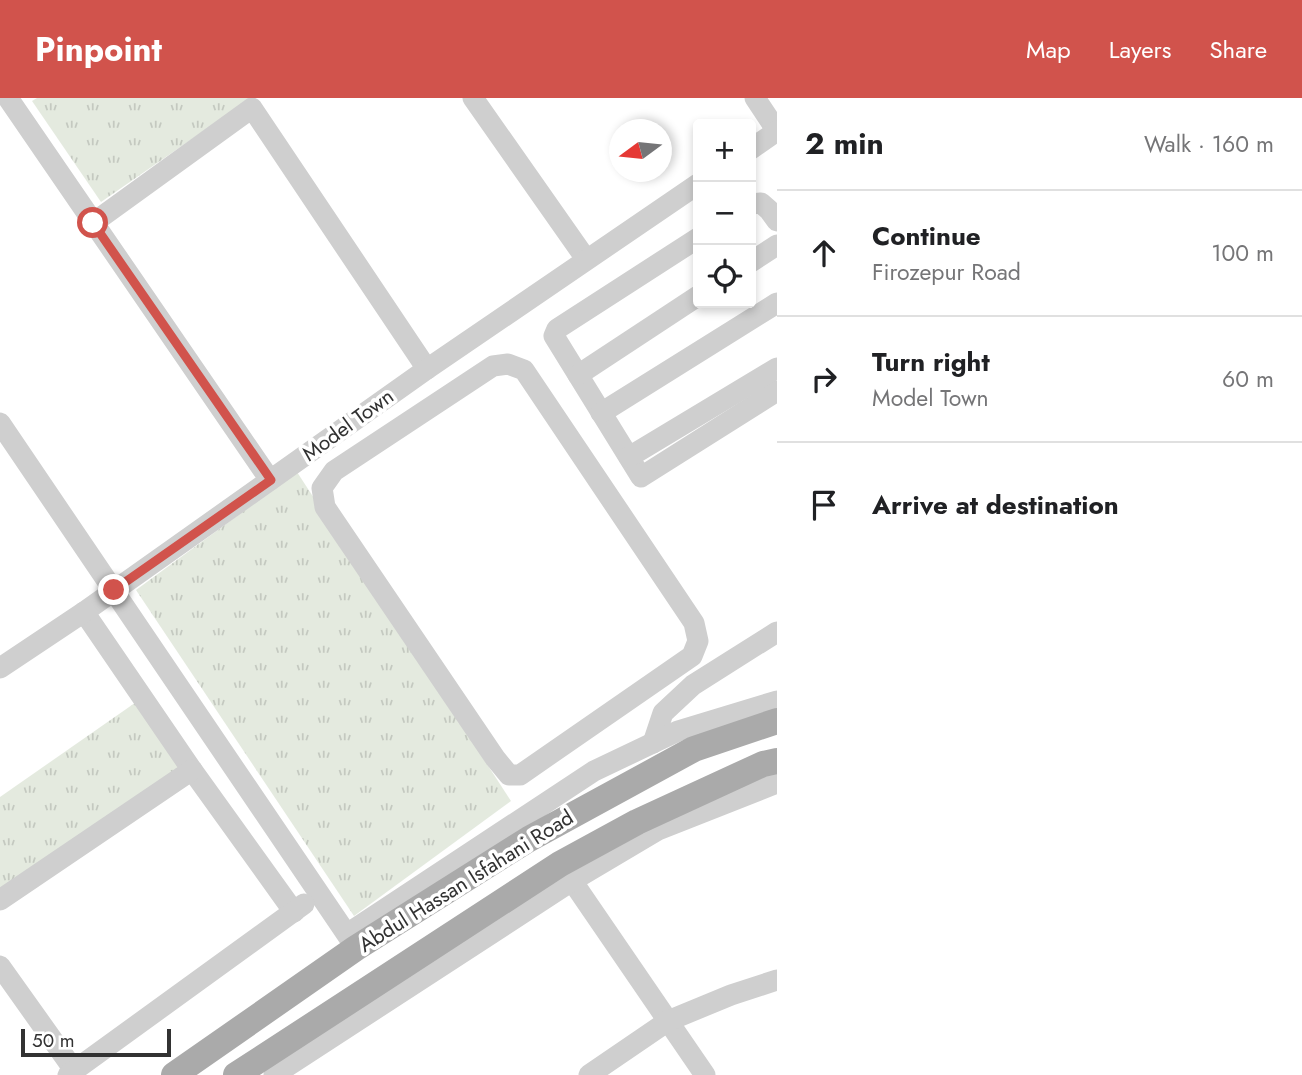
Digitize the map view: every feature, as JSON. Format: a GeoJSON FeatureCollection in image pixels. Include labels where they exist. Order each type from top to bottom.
{"type":"FeatureCollection","features":[{"type":"Feature","properties":{"kind":"main road","name":"Abdul Hassan Isfahani Road"},"geometry":{"type":"LineString","coordinates":[[174,1075],[351,941],[694,749],[777,721]]}},
{"type":"Feature","properties":{"kind":"main road","name":"Abdul Hassan Isfahani Road"},"geometry":{"type":"LineString","coordinates":[[236,1075],[566,873],[650,816],[763,764],[777,761]]}},
{"type":"Feature","properties":{"kind":"street"},"geometry":{"type":"LineString","coordinates":[[0,103],[8,98],[271,480]]}},
{"type":"Feature","properties":{"kind":"street"},"geometry":{"type":"LineString","coordinates":[[473,98],[586,259]]}},
{"type":"Feature","properties":{"kind":"street"},"geometry":{"type":"LineString","coordinates":[[755,98],[777,131],[756,146]]}},
{"type":"Feature","properties":{"kind":"street"},"geometry":{"type":"LineString","coordinates":[[93,223],[260,103],[427,369]]}},
{"type":"Feature","properties":{"kind":"street","name":"Model Town"},"geometry":{"type":"LineString","coordinates":[[0,668],[84,612],[427,369],[693,187]]}},
{"type":"Feature","properties":{"kind":"street"},"geometry":{"type":"LineString","coordinates":[[756,204],[761,203],[777,221]]}},
{"type":"Feature","properties":{"kind":"street"},"geometry":{"type":"LineString","coordinates":[[693,241],[557,329],[554,336],[641,477],[777,391]]}},
{"type":"Feature","properties":{"kind":"street"},"geometry":{"type":"LineString","coordinates":[[756,259],[777,245]]}},
{"type":"Feature","properties":{"kind":"street"},"geometry":{"type":"LineString","coordinates":[[578,375],[693,299]]}},
{"type":"Feature","properties":{"kind":"street"},"geometry":{"type":"LineString","coordinates":[[601,413],[777,303]]}},
{"type":"Feature","properties":{"kind":"street"},"geometry":{"type":"LineString","coordinates":[[508,364],[524,370],[694,623],[698,641],[692,656],[641,692],[520,775],[509,775],[326,507],[322,488],[334,471],[493,366],[508,364]]}},
{"type":"Feature","properties":{"kind":"street"},"geometry":{"type":"LineString","coordinates":[[629,457],[777,368]]}},
{"type":"Feature","properties":{"kind":"street"},"geometry":{"type":"LineString","coordinates":[[0,423],[351,941],[594,771],[678,731],[777,701]]}},
{"type":"Feature","properties":{"kind":"street"},"geometry":{"type":"LineString","coordinates":[[84,612],[191,770],[294,912]]}},
{"type":"Feature","properties":{"kind":"street"},"geometry":{"type":"LineString","coordinates":[[653,743],[663,713],[693,685],[777,632]]}},
{"type":"Feature","properties":{"kind":"street"},"geometry":{"type":"LineString","coordinates":[[641,692],[663,713]]}},
{"type":"Feature","properties":{"kind":"street"},"geometry":{"type":"LineString","coordinates":[[0,900],[191,770]]}},
{"type":"Feature","properties":{"kind":"street"},"geometry":{"type":"LineString","coordinates":[[274,1075],[566,873],[658,830],[777,783]]}},
{"type":"Feature","properties":{"kind":"street"},"geometry":{"type":"LineString","coordinates":[[566,873],[705,1075]]}},
{"type":"Feature","properties":{"kind":"street"},"geometry":{"type":"LineString","coordinates":[[0,966],[71,1073],[318,894]]}},
{"type":"Feature","properties":{"kind":"street"},"geometry":{"type":"LineString","coordinates":[[589,1075],[668,1021],[777,979]]}},
{"type":"Feature","properties":{"kind":"green space"},"geometry":{"type":"Polygon","coordinates":[[[37,98],[251,98],[101,202],[32,101],[37,98]]]}},
{"type":"Feature","properties":{"kind":"green space"},"geometry":{"type":"Polygon","coordinates":[[[297,472],[511,801],[354,916],[136,590],[297,472]]]}},
{"type":"Feature","properties":{"kind":"green space"},"geometry":{"type":"Polygon","coordinates":[[[142,698],[192,770],[0,900],[0,797],[142,698]]]}},
{"type":"Feature","properties":{"kind":"route"},"geometry":{"type":"LineString","coordinates":[[93,223],[271,480],[114,590]]}}]}
